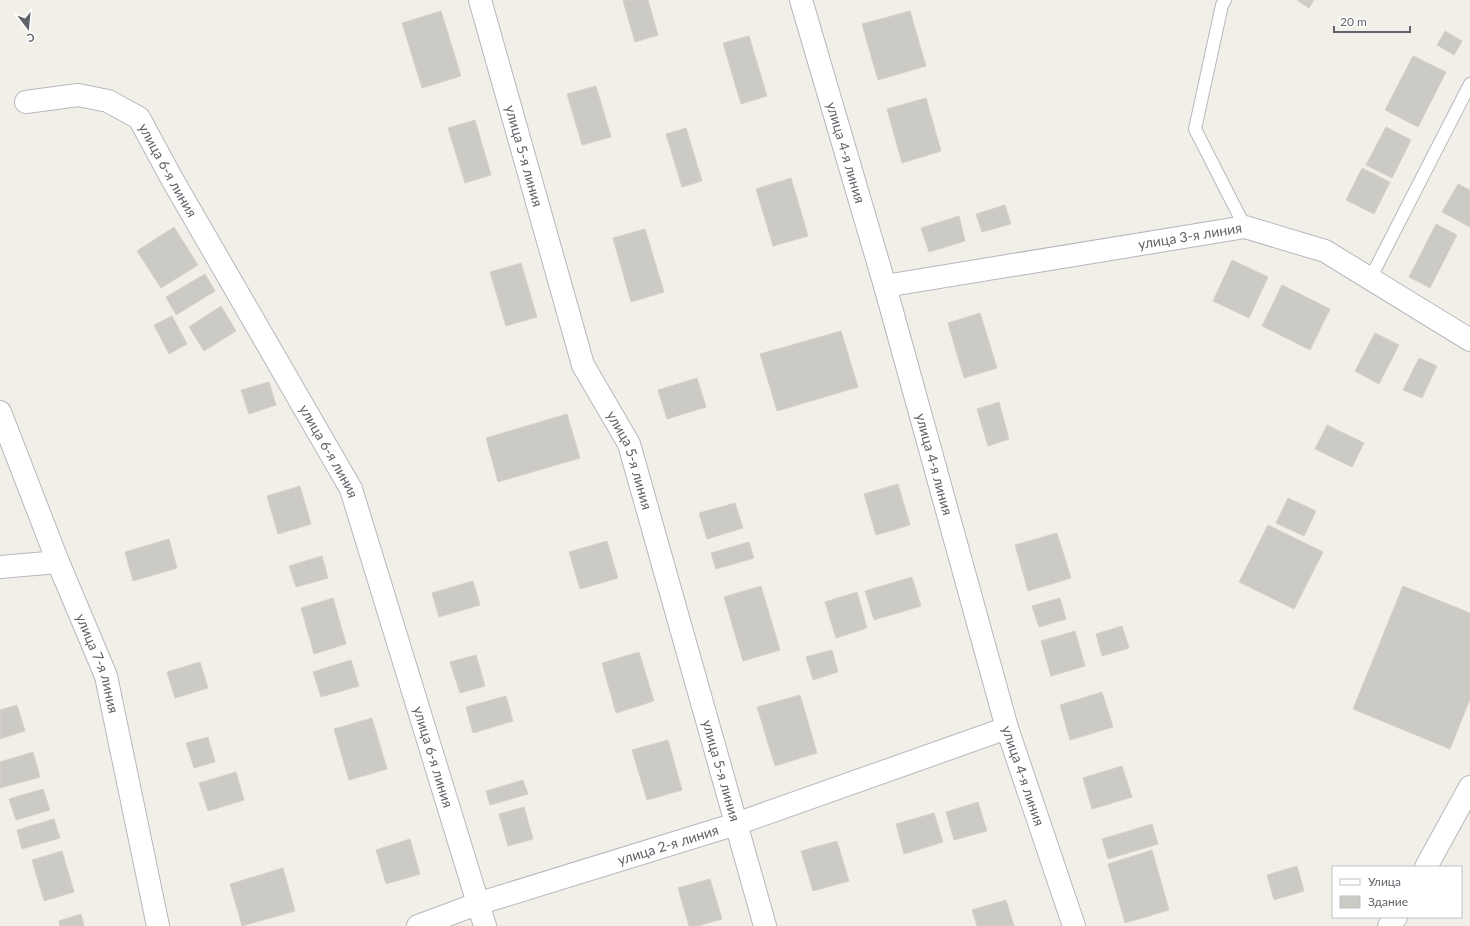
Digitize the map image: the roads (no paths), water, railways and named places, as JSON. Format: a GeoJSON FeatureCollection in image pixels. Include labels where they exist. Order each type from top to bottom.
{"type":"FeatureCollection","features":[{"type":"Feature","properties":{"kind":"street","name":"улица 5-я линия"},"geometry":{"type":"LineString","coordinates":[[480,0],[583,364],[629,444],[765,926]]}},
{"type":"Feature","properties":{"kind":"street","name":"улица 4-я линия"},"geometry":{"type":"LineString","coordinates":[[801,0],[885,286],[1007,728],[1074,926]]}},
{"type":"Feature","properties":{"kind":"street","name":"улица 6-я линия"},"geometry":{"type":"LineString","coordinates":[[26,102],[78,96],[108,101],[138,118],[351,489],[485,926]]}},
{"type":"Feature","properties":{"kind":"street","name":"улица 3-я линия"},"geometry":{"type":"LineString","coordinates":[[885,286],[1245,227],[1325,251],[1470,340]]}},
{"type":"Feature","properties":{"kind":"street","name":"улица 7-я линия"},"geometry":{"type":"LineString","coordinates":[[0,412],[58,562],[106,676],[158,926]]}},
{"type":"Feature","properties":{"kind":"street"},"geometry":{"type":"LineString","coordinates":[[0,567],[58,562]]}},
{"type":"Feature","properties":{"kind":"street","name":"улица 2-я линия"},"geometry":{"type":"LineString","coordinates":[[418,926],[477,904],[736,824],[1007,728]]}},
{"type":"Feature","properties":{"kind":"street"},"geometry":{"type":"LineString","coordinates":[[1427,866],[1470,787]]}},
{"type":"Feature","properties":{"kind":"street"},"geometry":{"type":"LineString","coordinates":[[1389,926],[1395,918]]}},
{"type":"Feature","properties":{"kind":"lane"},"geometry":{"type":"LineString","coordinates":[[1226,0],[1222,5],[1195,129],[1245,227]]}},
{"type":"Feature","properties":{"kind":"lane"},"geometry":{"type":"LineString","coordinates":[[1370,279],[1470,84]]}}]}
